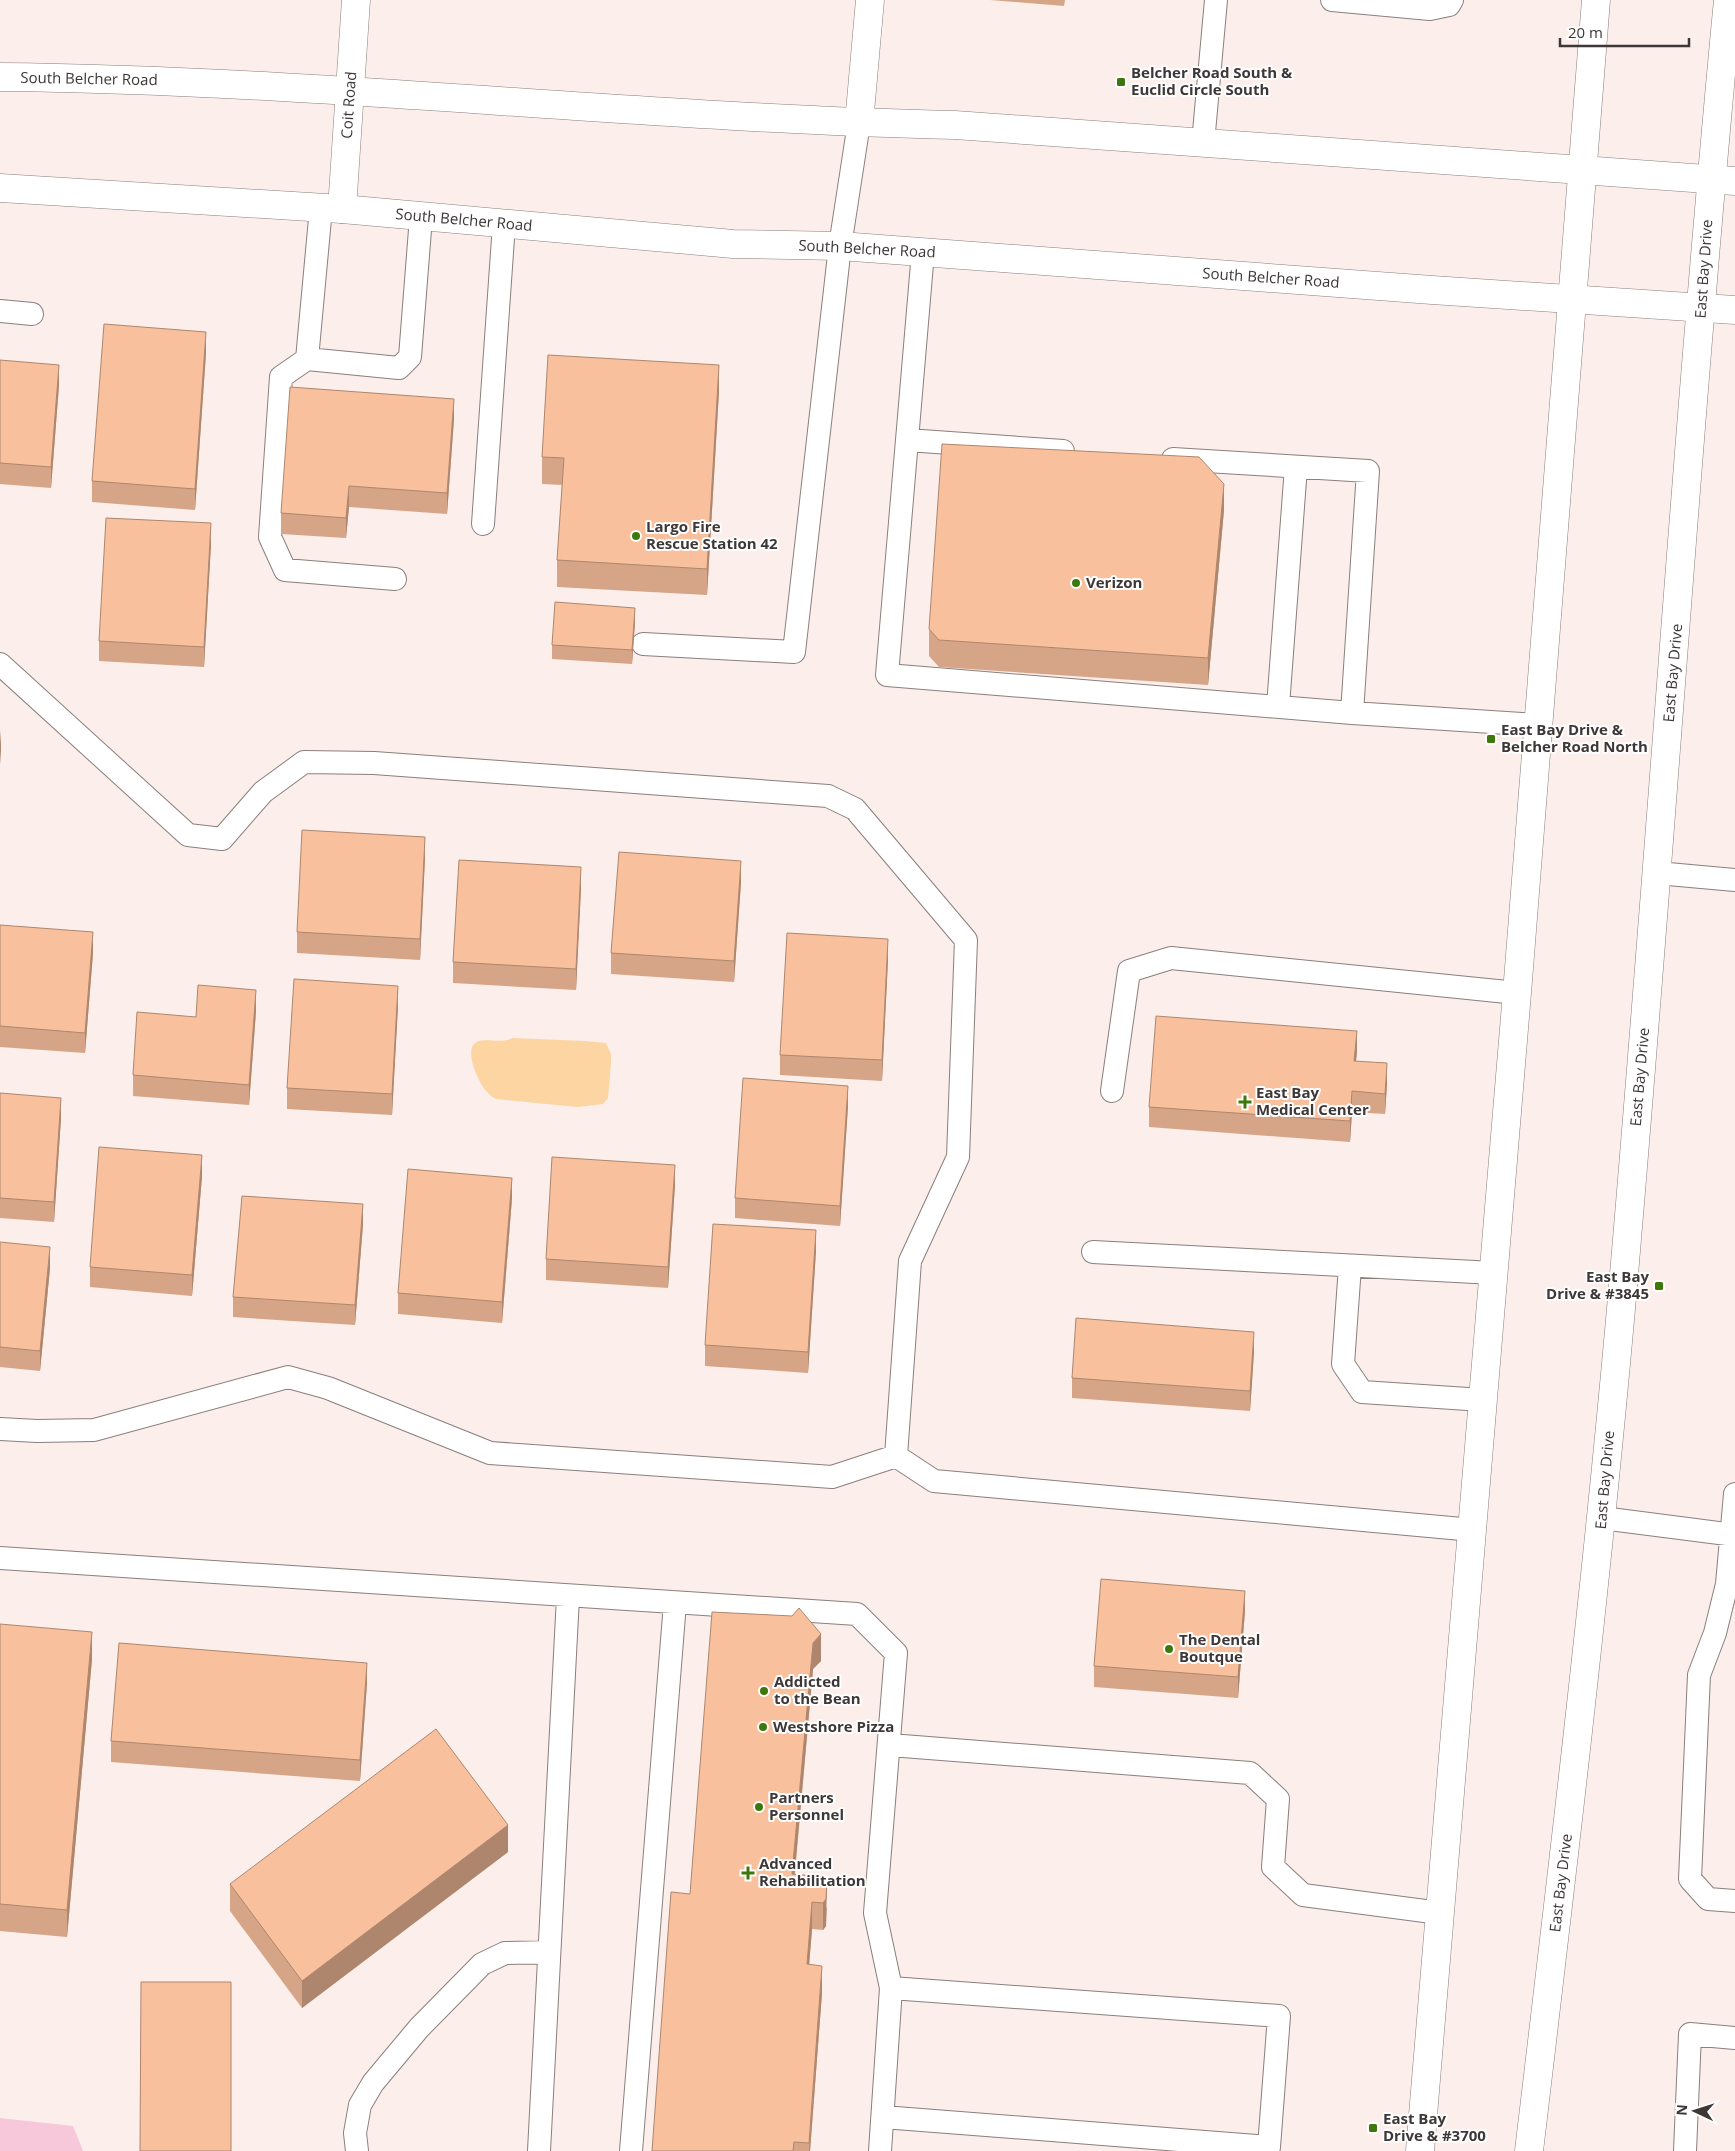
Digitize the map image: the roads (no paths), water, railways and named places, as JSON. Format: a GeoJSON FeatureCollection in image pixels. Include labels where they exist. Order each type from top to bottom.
{"type":"FeatureCollection","features":[{"type":"Feature","properties":{"kind":"main road","name":"Coit Road"},"geometry":{"type":"LineString","coordinates":[[331,209],[349,90],[356,0]]}},
{"type":"Feature","properties":{"kind":"main road"},"geometry":{"type":"LineString","coordinates":[[859,123],[870,0]]}},
{"type":"Feature","properties":{"kind":"main road"},"geometry":{"type":"LineString","coordinates":[[1420,2151],[1518,993],[1571,298],[1596,0]]}},
{"type":"Feature","properties":{"kind":"main road","name":"East Bay Drive"},"geometry":{"type":"LineString","coordinates":[[1529,2151],[1602,1518],[1657,873],[1700,307],[1723,180],[1728,0]]}},
{"type":"Feature","properties":{"kind":"main road","name":"South Belcher Road"},"geometry":{"type":"LineString","coordinates":[[0,77],[99,78],[349,90],[859,123],[955,125],[1723,180]]}},
{"type":"Feature","properties":{"kind":"main road","name":"South Belcher Road"},"geometry":{"type":"LineString","coordinates":[[0,188],[331,209],[733,244],[840,246],[1735,310]]}},
{"type":"Feature","properties":{"kind":"lane"},"geometry":{"type":"LineString","coordinates":[[1203,143],[1216,0]]}},
{"type":"Feature","properties":{"kind":"lane"},"geometry":{"type":"LineString","coordinates":[[1332,0],[1430,9],[1448,5],[1452,0]]}},
{"type":"Feature","properties":{"kind":"lane"},"geometry":{"type":"LineString","coordinates":[[643,644],[794,652],[840,246],[859,123]]}},
{"type":"Feature","properties":{"kind":"lane"},"geometry":{"type":"LineString","coordinates":[[307,359],[331,209]]}},
{"type":"Feature","properties":{"kind":"lane"},"geometry":{"type":"LineString","coordinates":[[395,579],[284,570],[270,537],[281,377],[307,359],[399,368],[410,357],[421,217]]}},
{"type":"Feature","properties":{"kind":"lane"},"geometry":{"type":"LineString","coordinates":[[483,524],[504,224]]}},
{"type":"Feature","properties":{"kind":"lane"},"geometry":{"type":"LineString","coordinates":[[923,252],[887,675],[1352,713],[1538,725]]}},
{"type":"Feature","properties":{"kind":"lane"},"geometry":{"type":"LineString","coordinates":[[0,311],[32,314]]}},
{"type":"Feature","properties":{"kind":"lane"},"geometry":{"type":"LineString","coordinates":[[907,440],[1086,452]]}},
{"type":"Feature","properties":{"kind":"lane"},"geometry":{"type":"LineString","coordinates":[[1156,457],[1368,471],[1352,713]]}},
{"type":"Feature","properties":{"kind":"lane"},"geometry":{"type":"LineString","coordinates":[[1278,706],[1296,467]]}},
{"type":"Feature","properties":{"kind":"lane"},"geometry":{"type":"LineString","coordinates":[[0,664],[188,835],[222,839],[263,792],[304,762],[374,763],[828,796],[855,809],[966,940],[958,1157],[910,1260],[896,1456]]}},
{"type":"Feature","properties":{"kind":"lane"},"geometry":{"type":"LineString","coordinates":[[1657,873],[1735,880]]}},
{"type":"Feature","properties":{"kind":"lane"},"geometry":{"type":"LineString","coordinates":[[1112,1092],[1129,971],[1171,958],[1518,993]]}},
{"type":"Feature","properties":{"kind":"lane"},"geometry":{"type":"LineString","coordinates":[[1093,1252],[1494,1273]]}},
{"type":"Feature","properties":{"kind":"lane"},"geometry":{"type":"LineString","coordinates":[[1350,1266],[1343,1364],[1362,1392],[1483,1400]]}},
{"type":"Feature","properties":{"kind":"lane"},"geometry":{"type":"LineString","coordinates":[[0,1429],[37,1431],[94,1430],[288,1377],[328,1388],[490,1453],[832,1476],[896,1456]]}},
{"type":"Feature","properties":{"kind":"lane"},"geometry":{"type":"LineString","coordinates":[[896,1456],[934,1481],[1473,1530]]}},
{"type":"Feature","properties":{"kind":"lane"},"geometry":{"type":"LineString","coordinates":[[1735,1494],[1733,1534],[1727,1584],[1715,1633],[1699,1675],[1690,1879],[1708,1899],[1735,1901]]}},
{"type":"Feature","properties":{"kind":"lane"},"geometry":{"type":"LineString","coordinates":[[1602,1518],[1733,1534]]}},
{"type":"Feature","properties":{"kind":"lane"},"geometry":{"type":"LineString","coordinates":[[0,1558],[858,1614],[896,1653],[875,1913],[891,1988],[880,2151]]}},
{"type":"Feature","properties":{"kind":"lane"},"geometry":{"type":"LineString","coordinates":[[539,2151],[568,1596]]}},
{"type":"Feature","properties":{"kind":"lane"},"geometry":{"type":"LineString","coordinates":[[631,2151],[675,1603]]}},
{"type":"Feature","properties":{"kind":"lane"},"geometry":{"type":"LineString","coordinates":[[890,1745],[1250,1773],[1278,1799],[1273,1867],[1304,1895],[1440,1914]]}},
{"type":"Feature","properties":{"kind":"lane"},"geometry":{"type":"LineString","coordinates":[[357,2151],[355,2133],[360,2105],[373,2083],[419,2028],[482,1964],[506,1953],[549,1952]]}},
{"type":"Feature","properties":{"kind":"lane"},"geometry":{"type":"LineString","coordinates":[[883,2117],[1269,2147],[1279,2016],[891,1988]]}},
{"type":"Feature","properties":{"kind":"lane"},"geometry":{"type":"LineString","coordinates":[[1686,2151],[1690,2034],[1735,2038]]}},
{"type":"Feature","properties":{"kind":"place","name":"Belcher Road South & Euclid Circle South"},"geometry":{"type":"Point","coordinates":[1121,82]}},
{"type":"Feature","properties":{"kind":"place","name":"Largo Fire Rescue Station 42"},"geometry":{"type":"Point","coordinates":[636,536]}},
{"type":"Feature","properties":{"kind":"place","name":"Verizon"},"geometry":{"type":"Point","coordinates":[1076,583]}},
{"type":"Feature","properties":{"kind":"place","name":"East Bay Drive & Belcher Road North"},"geometry":{"type":"Point","coordinates":[1491,739]}},
{"type":"Feature","properties":{"kind":"place","name":"East Bay Medical Center"},"geometry":{"type":"Point","coordinates":[1245,1102]}},
{"type":"Feature","properties":{"kind":"place","name":"East Bay Drive & #3845"},"geometry":{"type":"Point","coordinates":[1659,1286]}},
{"type":"Feature","properties":{"kind":"place","name":"The Dental Boutque"},"geometry":{"type":"Point","coordinates":[1169,1649]}},
{"type":"Feature","properties":{"kind":"place","name":"Addicted to the Bean"},"geometry":{"type":"Point","coordinates":[764,1691]}},
{"type":"Feature","properties":{"kind":"place","name":"Westshore Pizza"},"geometry":{"type":"Point","coordinates":[763,1727]}},
{"type":"Feature","properties":{"kind":"place","name":"Partners Personnel"},"geometry":{"type":"Point","coordinates":[759,1807]}},
{"type":"Feature","properties":{"kind":"place","name":"Advanced Rehabilitation"},"geometry":{"type":"Point","coordinates":[748,1873]}},
{"type":"Feature","properties":{"kind":"place","name":"East Bay Drive & #3700"},"geometry":{"type":"Point","coordinates":[1373,2128]}}]}
